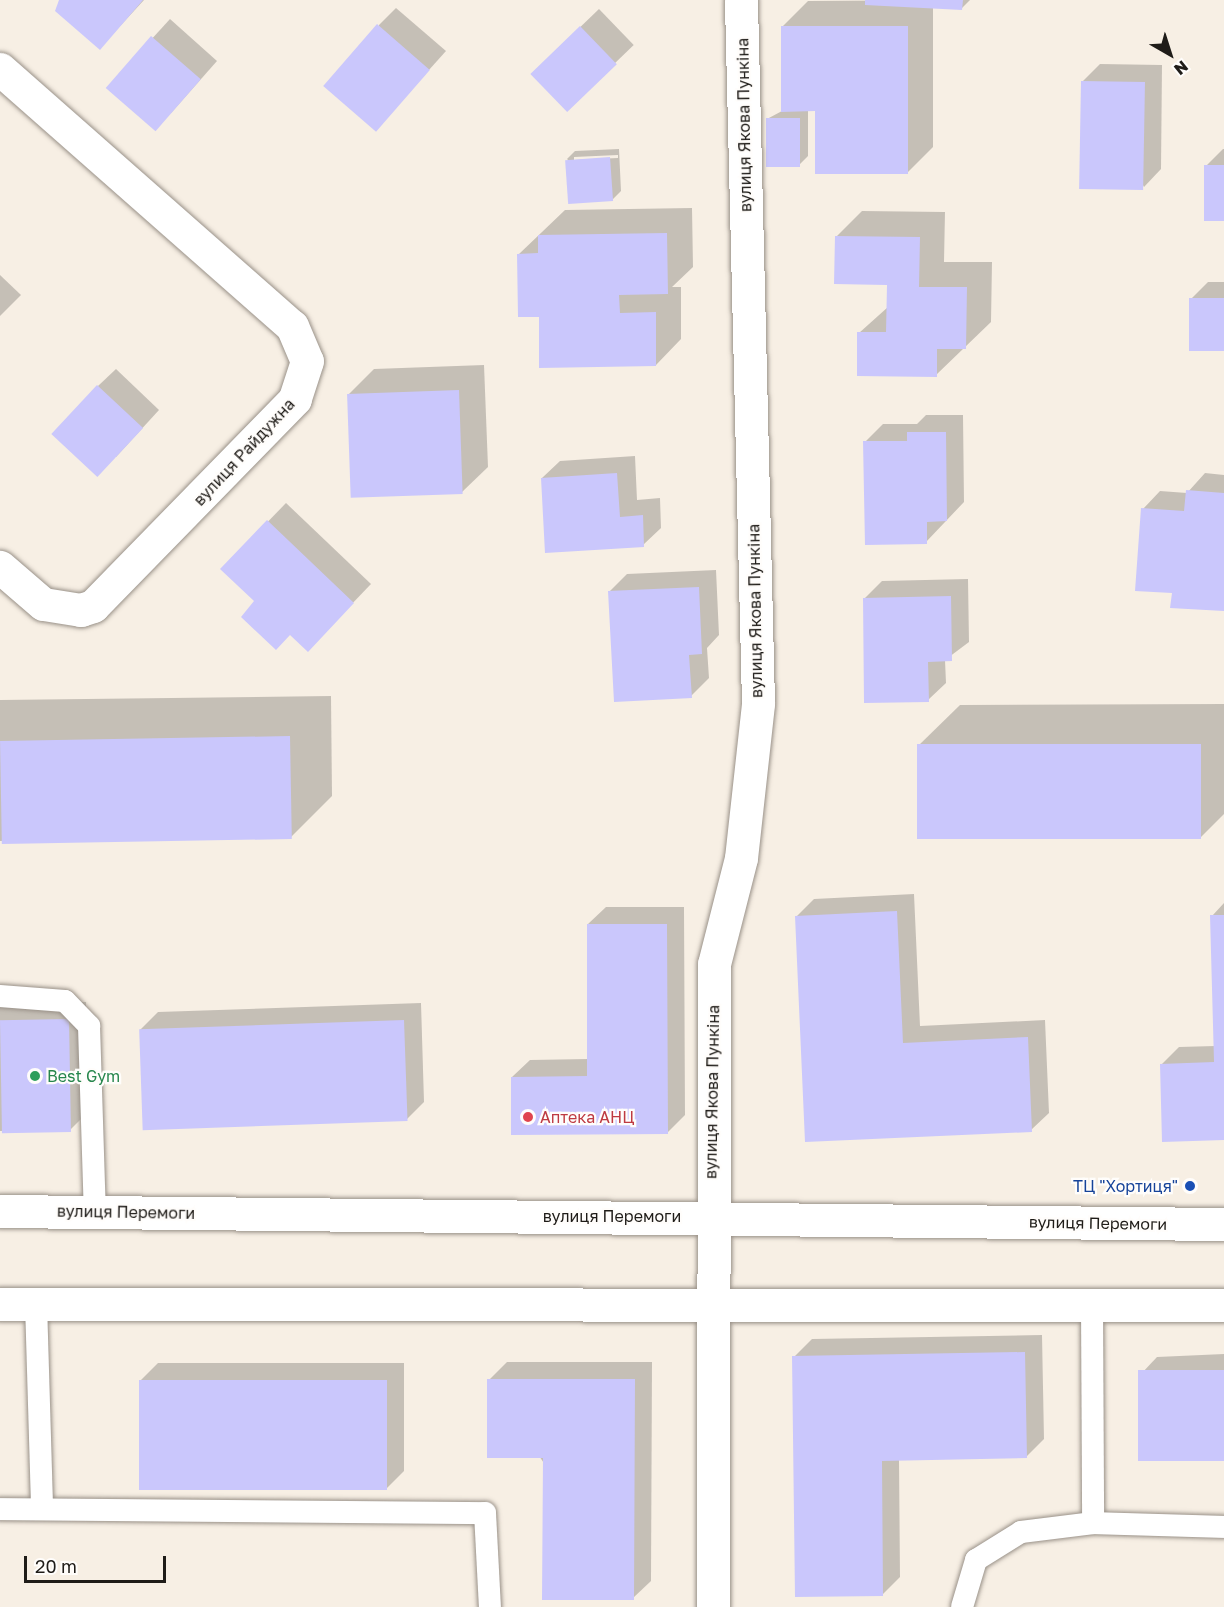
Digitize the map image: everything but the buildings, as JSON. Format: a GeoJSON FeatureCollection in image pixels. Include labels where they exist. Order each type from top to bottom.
{"type":"FeatureCollection","features":[{"type":"Feature","properties":{"kind":"street","name":"вулиця Якова Пункіна"},"geometry":{"type":"LineString","coordinates":[[712,1302],[710,1217],[714,964],[741,858],[758,704],[741,0]]}},
{"type":"Feature","properties":{"kind":"street","name":"вулиця Райдужна"},"geometry":{"type":"LineString","coordinates":[[0,69],[292,326],[307,361],[295,399],[93,606],[81,610],[43,604],[0,567]]}},
{"type":"Feature","properties":{"kind":"street","name":"вулиця Перемоги"},"geometry":{"type":"LineString","coordinates":[[0,1210],[1224,1224]]}},
{"type":"Feature","properties":{"kind":"street"},"geometry":{"type":"LineString","coordinates":[[712,1302],[713,1607]]}},
{"type":"Feature","properties":{"kind":"street"},"geometry":{"type":"LineString","coordinates":[[0,1304],[712,1302],[1224,1305]]}},
{"type":"Feature","properties":{"kind":"lane"},"geometry":{"type":"LineString","coordinates":[[0,996],[65,1001],[89,1026],[95,1212]]}},
{"type":"Feature","properties":{"kind":"lane"},"geometry":{"type":"LineString","coordinates":[[36,1304],[42,1509]]}},
{"type":"Feature","properties":{"kind":"lane"},"geometry":{"type":"LineString","coordinates":[[1092,1304],[1093,1523]]}},
{"type":"Feature","properties":{"kind":"lane"},"geometry":{"type":"LineString","coordinates":[[0,1509],[485,1513],[490,1607]]}},
{"type":"Feature","properties":{"kind":"lane"},"geometry":{"type":"LineString","coordinates":[[962,1607],[976,1560],[997,1542],[1021,1533],[1093,1523],[1224,1527]]}},
{"type":"Feature","properties":{"kind":"place","name":"Best Gym"},"geometry":{"type":"Point","coordinates":[35,1076]}},
{"type":"Feature","properties":{"kind":"place","name":"Аптека АНЦ"},"geometry":{"type":"Point","coordinates":[528,1117]}},
{"type":"Feature","properties":{"kind":"place","name":"ТЦ \"Хортиця\""},"geometry":{"type":"Point","coordinates":[1190,1186]}}]}
